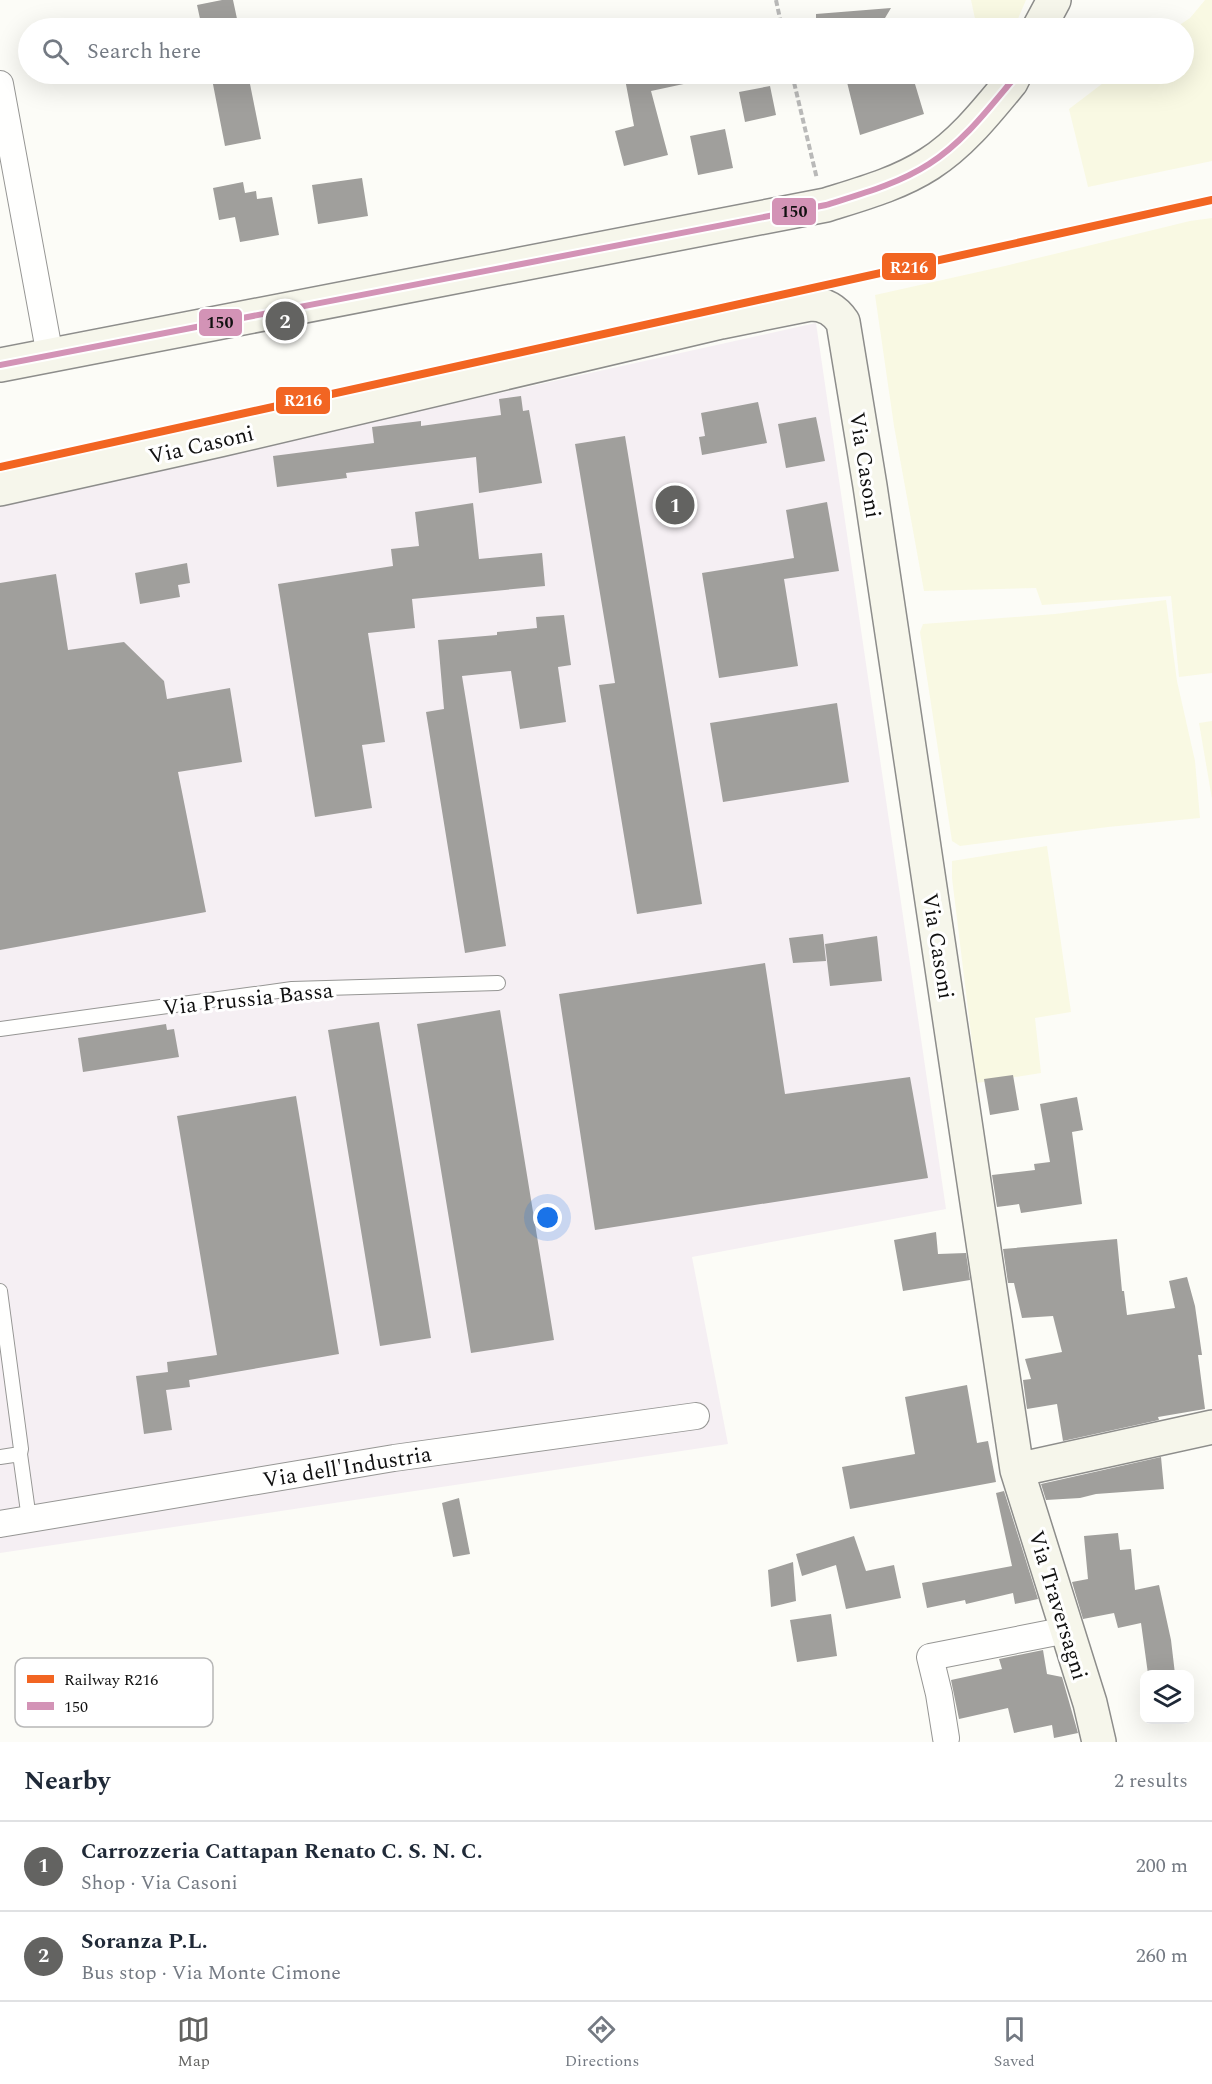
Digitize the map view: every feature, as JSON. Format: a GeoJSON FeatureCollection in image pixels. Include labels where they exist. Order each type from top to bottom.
{"type":"FeatureCollection","features":[{"type":"Feature","properties":{"kind":"street"},"geometry":{"type":"LineString","coordinates":[[1044,18],[1054,0]]}},
{"type":"Feature","properties":{"kind":"street"},"geometry":{"type":"LineString","coordinates":[[0,84],[50,356]]}},
{"type":"Feature","properties":{"kind":"street"},"geometry":{"type":"LineString","coordinates":[[0,365],[826,205],[880,188],[929,164],[975,126],[1009,84]]}},
{"type":"Feature","properties":{"kind":"street","name":"Via Casoni"},"geometry":{"type":"LineString","coordinates":[[0,489],[721,322],[810,304],[820,304],[837,314],[843,322],[870,486],[1017,1470]]}},
{"type":"Feature","properties":{"kind":"street","name":"Via dell'Industria"},"geometry":{"type":"LineString","coordinates":[[0,1524],[394,1458],[696,1416]]}},
{"type":"Feature","properties":{"kind":"street"},"geometry":{"type":"LineString","coordinates":[[1017,1470],[1212,1427]]}},
{"type":"Feature","properties":{"kind":"street","name":"Via Traversagni"},"geometry":{"type":"LineString","coordinates":[[1017,1470],[1099,1742]]}},
{"type":"Feature","properties":{"kind":"street"},"geometry":{"type":"LineString","coordinates":[[946,1738],[930,1657],[1067,1630]]}},
{"type":"Feature","properties":{"kind":"lane","name":"Via Prussia Bassa"},"geometry":{"type":"LineString","coordinates":[[0,1029],[292,989],[498,983]]}},
{"type":"Feature","properties":{"kind":"lane"},"geometry":{"type":"LineString","coordinates":[[0,1291],[29,1519]]}},
{"type":"Feature","properties":{"kind":"lane"},"geometry":{"type":"LineString","coordinates":[[0,1457],[20,1454]]}},
{"type":"Feature","properties":{"kind":"path"},"geometry":{"type":"LineString","coordinates":[[776,0],[780,18]]}},
{"type":"Feature","properties":{"kind":"path"},"geometry":{"type":"LineString","coordinates":[[794,84],[815,174],[826,205]]}},
{"type":"Feature","properties":{"kind":"shaded area"},"geometry":{"type":"Polygon","coordinates":[[[816,323],[946,1209],[692,1257],[728,1444],[0,1553],[0,506],[816,323]]]}},
{"type":"Feature","properties":{"kind":"green space"},"geometry":{"type":"Polygon","coordinates":[[[971,0],[1026,0],[1018,18],[975,18],[971,0]]]}},
{"type":"Feature","properties":{"kind":"green space"},"geometry":{"type":"Polygon","coordinates":[[[1205,0],[1212,0],[1212,161],[1088,187],[1069,109],[1102,84],[1194,84],[1194,18],[1190,18],[1205,0]]]}},
{"type":"Feature","properties":{"kind":"green space"},"geometry":{"type":"Polygon","coordinates":[[[1212,218],[1212,673],[1179,677],[1171,596],[1042,605],[1036,588],[924,591],[894,426],[875,295],[1190,221],[1212,218]]]}},
{"type":"Feature","properties":{"kind":"green space"},"geometry":{"type":"Polygon","coordinates":[[[1166,600],[1177,681],[1195,761],[1200,818],[960,846],[952,841],[920,632],[923,624],[1055,614],[1166,600]]]}},
{"type":"Feature","properties":{"kind":"green space"},"geometry":{"type":"Polygon","coordinates":[[[1212,721],[1212,799],[1199,723],[1212,721]]]}},
{"type":"Feature","properties":{"kind":"green space"},"geometry":{"type":"Polygon","coordinates":[[[1047,846],[1071,1012],[1035,1018],[1041,1073],[977,1083],[952,878],[952,861],[1047,846]]]}},
{"type":"Feature","properties":{"kind":"building"},"geometry":{"type":"Polygon","coordinates":[[[233,0],[237,18],[200,18],[197,5],[233,0]]]}},
{"type":"Feature","properties":{"kind":"building"},"geometry":{"type":"Polygon","coordinates":[[[891,8],[885,18],[816,18],[816,14],[891,8]]]}},
{"type":"Feature","properties":{"kind":"building"},"geometry":{"type":"Polygon","coordinates":[[[213,84],[250,84],[261,139],[225,146],[213,84]]]}},
{"type":"Feature","properties":{"kind":"building"},"geometry":{"type":"Polygon","coordinates":[[[626,84],[684,84],[651,91],[668,155],[624,166],[615,131],[634,126],[626,84]]]}},
{"type":"Feature","properties":{"kind":"building"},"geometry":{"type":"Polygon","coordinates":[[[847,84],[915,84],[924,114],[860,135],[847,84]]]}},
{"type":"Feature","properties":{"kind":"building"},"geometry":{"type":"Polygon","coordinates":[[[770,86],[776,115],[745,122],[739,92],[770,86]]]}},
{"type":"Feature","properties":{"kind":"building"},"geometry":{"type":"Polygon","coordinates":[[[725,129],[733,168],[698,175],[690,136],[725,129]]]}},
{"type":"Feature","properties":{"kind":"building"},"geometry":{"type":"Polygon","coordinates":[[[362,178],[368,216],[318,224],[312,185],[362,178]]]}},
{"type":"Feature","properties":{"kind":"building"},"geometry":{"type":"Polygon","coordinates":[[[243,182],[245,193],[256,191],[257,199],[272,197],[279,235],[240,242],[235,217],[219,220],[213,188],[243,182]]]}},
{"type":"Feature","properties":{"kind":"building"},"geometry":{"type":"Polygon","coordinates":[[[521,396],[523,411],[529,410],[542,483],[479,493],[476,457],[346,473],[347,478],[277,487],[273,456],[374,443],[372,427],[421,421],[421,426],[501,415],[499,399],[521,396]]]}},
{"type":"Feature","properties":{"kind":"building"},"geometry":{"type":"Polygon","coordinates":[[[758,402],[767,443],[702,455],[699,437],[705,436],[701,413],[758,402]]]}},
{"type":"Feature","properties":{"kind":"building"},"geometry":{"type":"Polygon","coordinates":[[[816,417],[825,461],[786,468],[778,424],[816,417]]]}},
{"type":"Feature","properties":{"kind":"building"},"geometry":{"type":"Polygon","coordinates":[[[625,436],[702,904],[637,914],[599,685],[615,683],[575,444],[625,436]]]}},
{"type":"Feature","properties":{"kind":"building"},"geometry":{"type":"Polygon","coordinates":[[[827,502],[839,571],[784,579],[798,666],[719,678],[702,573],[794,558],[786,510],[827,502]]]}},
{"type":"Feature","properties":{"kind":"building"},"geometry":{"type":"Polygon","coordinates":[[[473,503],[479,559],[542,553],[545,586],[412,599],[415,628],[368,633],[385,742],[362,745],[372,808],[315,817],[278,584],[393,566],[391,549],[419,546],[415,512],[473,503]]]}},
{"type":"Feature","properties":{"kind":"building"},"geometry":{"type":"Polygon","coordinates":[[[187,563],[190,583],[178,585],[180,597],[140,604],[135,573],[187,563]]]}},
{"type":"Feature","properties":{"kind":"building"},"geometry":{"type":"Polygon","coordinates":[[[56,574],[68,650],[124,642],[164,681],[167,699],[230,688],[242,762],[178,772],[206,912],[0,950],[0,583],[56,574]]]}},
{"type":"Feature","properties":{"kind":"building"},"geometry":{"type":"Polygon","coordinates":[[[564,615],[571,665],[558,667],[566,722],[520,729],[511,671],[462,676],[506,946],[465,953],[426,712],[444,709],[438,640],[497,635],[497,632],[537,628],[536,617],[564,615]]]}},
{"type":"Feature","properties":{"kind":"building"},"geometry":{"type":"Polygon","coordinates":[[[837,703],[849,782],[723,802],[710,723],[837,703]]]}},
{"type":"Feature","properties":{"kind":"building"},"geometry":{"type":"Polygon","coordinates":[[[823,934],[826,961],[793,963],[789,938],[823,934]]]}},
{"type":"Feature","properties":{"kind":"building"},"geometry":{"type":"Polygon","coordinates":[[[877,936],[882,981],[830,986],[825,944],[877,936]]]}},
{"type":"Feature","properties":{"kind":"building"},"geometry":{"type":"Polygon","coordinates":[[[765,963],[785,1094],[910,1077],[928,1178],[595,1230],[559,994],[765,963]]]}},
{"type":"Feature","properties":{"kind":"building"},"geometry":{"type":"Polygon","coordinates":[[[500,1010],[554,1340],[471,1353],[417,1024],[500,1010]]]}},
{"type":"Feature","properties":{"kind":"building"},"geometry":{"type":"Polygon","coordinates":[[[379,1022],[431,1338],[380,1346],[328,1030],[379,1022]]]}},
{"type":"Feature","properties":{"kind":"building"},"geometry":{"type":"Polygon","coordinates":[[[166,1024],[167,1030],[174,1029],[179,1057],[83,1072],[78,1038],[166,1024]]]}},
{"type":"Feature","properties":{"kind":"building"},"geometry":{"type":"Polygon","coordinates":[[[1013,1075],[1019,1110],[990,1115],[984,1079],[1013,1075]]]}},
{"type":"Feature","properties":{"kind":"building"},"geometry":{"type":"Polygon","coordinates":[[[296,1096],[339,1354],[189,1380],[190,1387],[166,1390],[172,1430],[144,1434],[136,1376],[168,1372],[167,1362],[217,1355],[177,1116],[296,1096]]]}},
{"type":"Feature","properties":{"kind":"building"},"geometry":{"type":"Polygon","coordinates":[[[1077,1097],[1083,1130],[1072,1132],[1082,1204],[1021,1213],[1019,1204],[997,1207],[992,1175],[1035,1170],[1034,1164],[1050,1162],[1040,1104],[1077,1097]]]}},
{"type":"Feature","properties":{"kind":"building"},"geometry":{"type":"Polygon","coordinates":[[[936,1232],[938,1254],[966,1253],[970,1280],[903,1291],[894,1240],[936,1232]]]}},
{"type":"Feature","properties":{"kind":"building"},"geometry":{"type":"Polygon","coordinates":[[[1117,1239],[1122,1291],[1124,1291],[1127,1315],[1175,1308],[1169,1281],[1187,1277],[1195,1306],[1202,1355],[1198,1355],[1205,1409],[1158,1417],[1159,1420],[1063,1441],[1057,1404],[1027,1409],[1023,1380],[1031,1379],[1025,1359],[1062,1352],[1053,1316],[1022,1318],[1014,1283],[1008,1283],[1003,1249],[1117,1239]]]}},
{"type":"Feature","properties":{"kind":"building"},"geometry":{"type":"Polygon","coordinates":[[[967,1385],[977,1443],[988,1441],[996,1482],[850,1509],[842,1467],[915,1454],[905,1397],[967,1385]]]}},
{"type":"Feature","properties":{"kind":"building"},"geometry":{"type":"Polygon","coordinates":[[[1161,1457],[1164,1489],[1046,1500],[1041,1484],[1161,1457]]]}},
{"type":"Feature","properties":{"kind":"building"},"geometry":{"type":"Polygon","coordinates":[[[1004,1491],[1038,1599],[1015,1604],[1013,1593],[966,1604],[965,1600],[927,1608],[922,1583],[1012,1566],[996,1493],[1004,1491]]]}},
{"type":"Feature","properties":{"kind":"building"},"geometry":{"type":"Polygon","coordinates":[[[459,1498],[470,1554],[453,1557],[442,1503],[459,1498]]]}},
{"type":"Feature","properties":{"kind":"building"},"geometry":{"type":"Polygon","coordinates":[[[1118,1533],[1120,1550],[1131,1549],[1135,1590],[1159,1585],[1171,1640],[1175,1670],[1147,1670],[1141,1623],[1118,1628],[1114,1613],[1083,1619],[1072,1582],[1088,1579],[1084,1536],[1118,1533]]]}},
{"type":"Feature","properties":{"kind":"building"},"geometry":{"type":"Polygon","coordinates":[[[854,1536],[866,1571],[894,1565],[901,1598],[846,1609],[836,1565],[802,1576],[796,1554],[854,1536]]]}},
{"type":"Feature","properties":{"kind":"building"},"geometry":{"type":"Polygon","coordinates":[[[793,1562],[796,1601],[771,1607],[768,1570],[793,1562]]]}},
{"type":"Feature","properties":{"kind":"building"},"geometry":{"type":"Polygon","coordinates":[[[831,1614],[837,1656],[797,1662],[790,1620],[831,1614]]]}},
{"type":"Feature","properties":{"kind":"building"},"geometry":{"type":"Polygon","coordinates":[[[1043,1650],[1047,1674],[1062,1677],[1078,1733],[1054,1738],[1052,1725],[1014,1733],[1008,1708],[959,1719],[951,1680],[1002,1669],[999,1659],[1043,1650]]]}},
{"type":"Feature","properties":{"kind":"rail line","name":"R216"},"geometry":{"type":"LineString","coordinates":[[0,467],[1212,200]]}},
{"type":"Feature","properties":{"kind":"transit line","name":"150"},"geometry":{"type":"LineString","coordinates":[[0,365],[826,205],[892,183],[929,164],[952,147],[1009,84]]}},
{"type":"Feature","properties":{"kind":"place","name":"Soranza P.L."},"geometry":{"type":"Point","coordinates":[285,321]}},
{"type":"Feature","properties":{"kind":"place","name":"Carrozzeria Cattapan Renato C. S. N. C."},"geometry":{"type":"Point","coordinates":[675,505]}}]}
